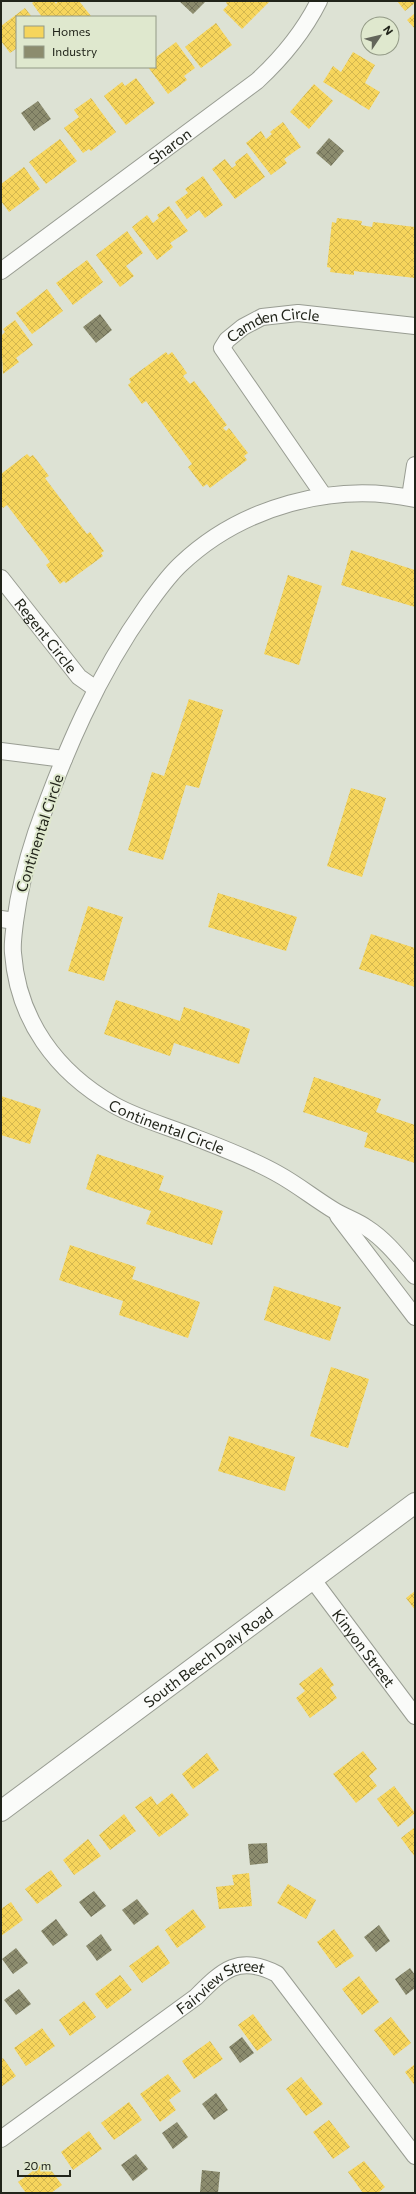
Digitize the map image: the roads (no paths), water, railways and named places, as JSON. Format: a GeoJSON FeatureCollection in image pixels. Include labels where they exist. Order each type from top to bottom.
{"type":"FeatureCollection","features":[{"type":"Feature","properties":{"kind":"street","name":"Sharon"},"geometry":{"type":"LineString","coordinates":[[1,271],[257,81],[287,52],[305,27],[319,1]]}},
{"type":"Feature","properties":{"kind":"street","name":"Camden Circle"},"geometry":{"type":"LineString","coordinates":[[324,496],[222,348],[227,340],[243,327],[262,317],[298,313],[415,326]]}},
{"type":"Feature","properties":{"kind":"street"},"geometry":{"type":"LineString","coordinates":[[412,498],[415,465]]}},
{"type":"Feature","properties":{"kind":"street","name":"Continental Circle"},"geometry":{"type":"LineString","coordinates":[[412,498],[354,494],[324,496],[294,502],[238,524],[206,544],[183,562],[164,582],[135,622],[96,689],[64,758],[8,920],[13,956],[24,1001],[44,1043],[68,1072],[94,1093],[117,1106],[274,1171],[304,1189],[333,1210],[369,1229],[397,1255],[415,1276]]}},
{"type":"Feature","properties":{"kind":"street","name":"Regent Circle"},"geometry":{"type":"LineString","coordinates":[[1,578],[79,677],[96,689]]}},
{"type":"Feature","properties":{"kind":"street"},"geometry":{"type":"LineString","coordinates":[[1,751],[64,758]]}},
{"type":"Feature","properties":{"kind":"street","name":"Continental Circle"},"geometry":{"type":"LineString","coordinates":[[333,1210],[415,1317]]}},
{"type":"Feature","properties":{"kind":"street","name":"South Beech Daly Road"},"geometry":{"type":"LineString","coordinates":[[1,1811],[415,1503]]}},
{"type":"Feature","properties":{"kind":"street","name":"Kinyon Street"},"geometry":{"type":"LineString","coordinates":[[313,1580],[415,1716]]}},
{"type":"Feature","properties":{"kind":"street","name":"Fairview Street"},"geometry":{"type":"LineString","coordinates":[[1,2139],[196,1997],[219,1974],[237,1966],[253,1964],[277,1974],[415,2156]]}}]}
